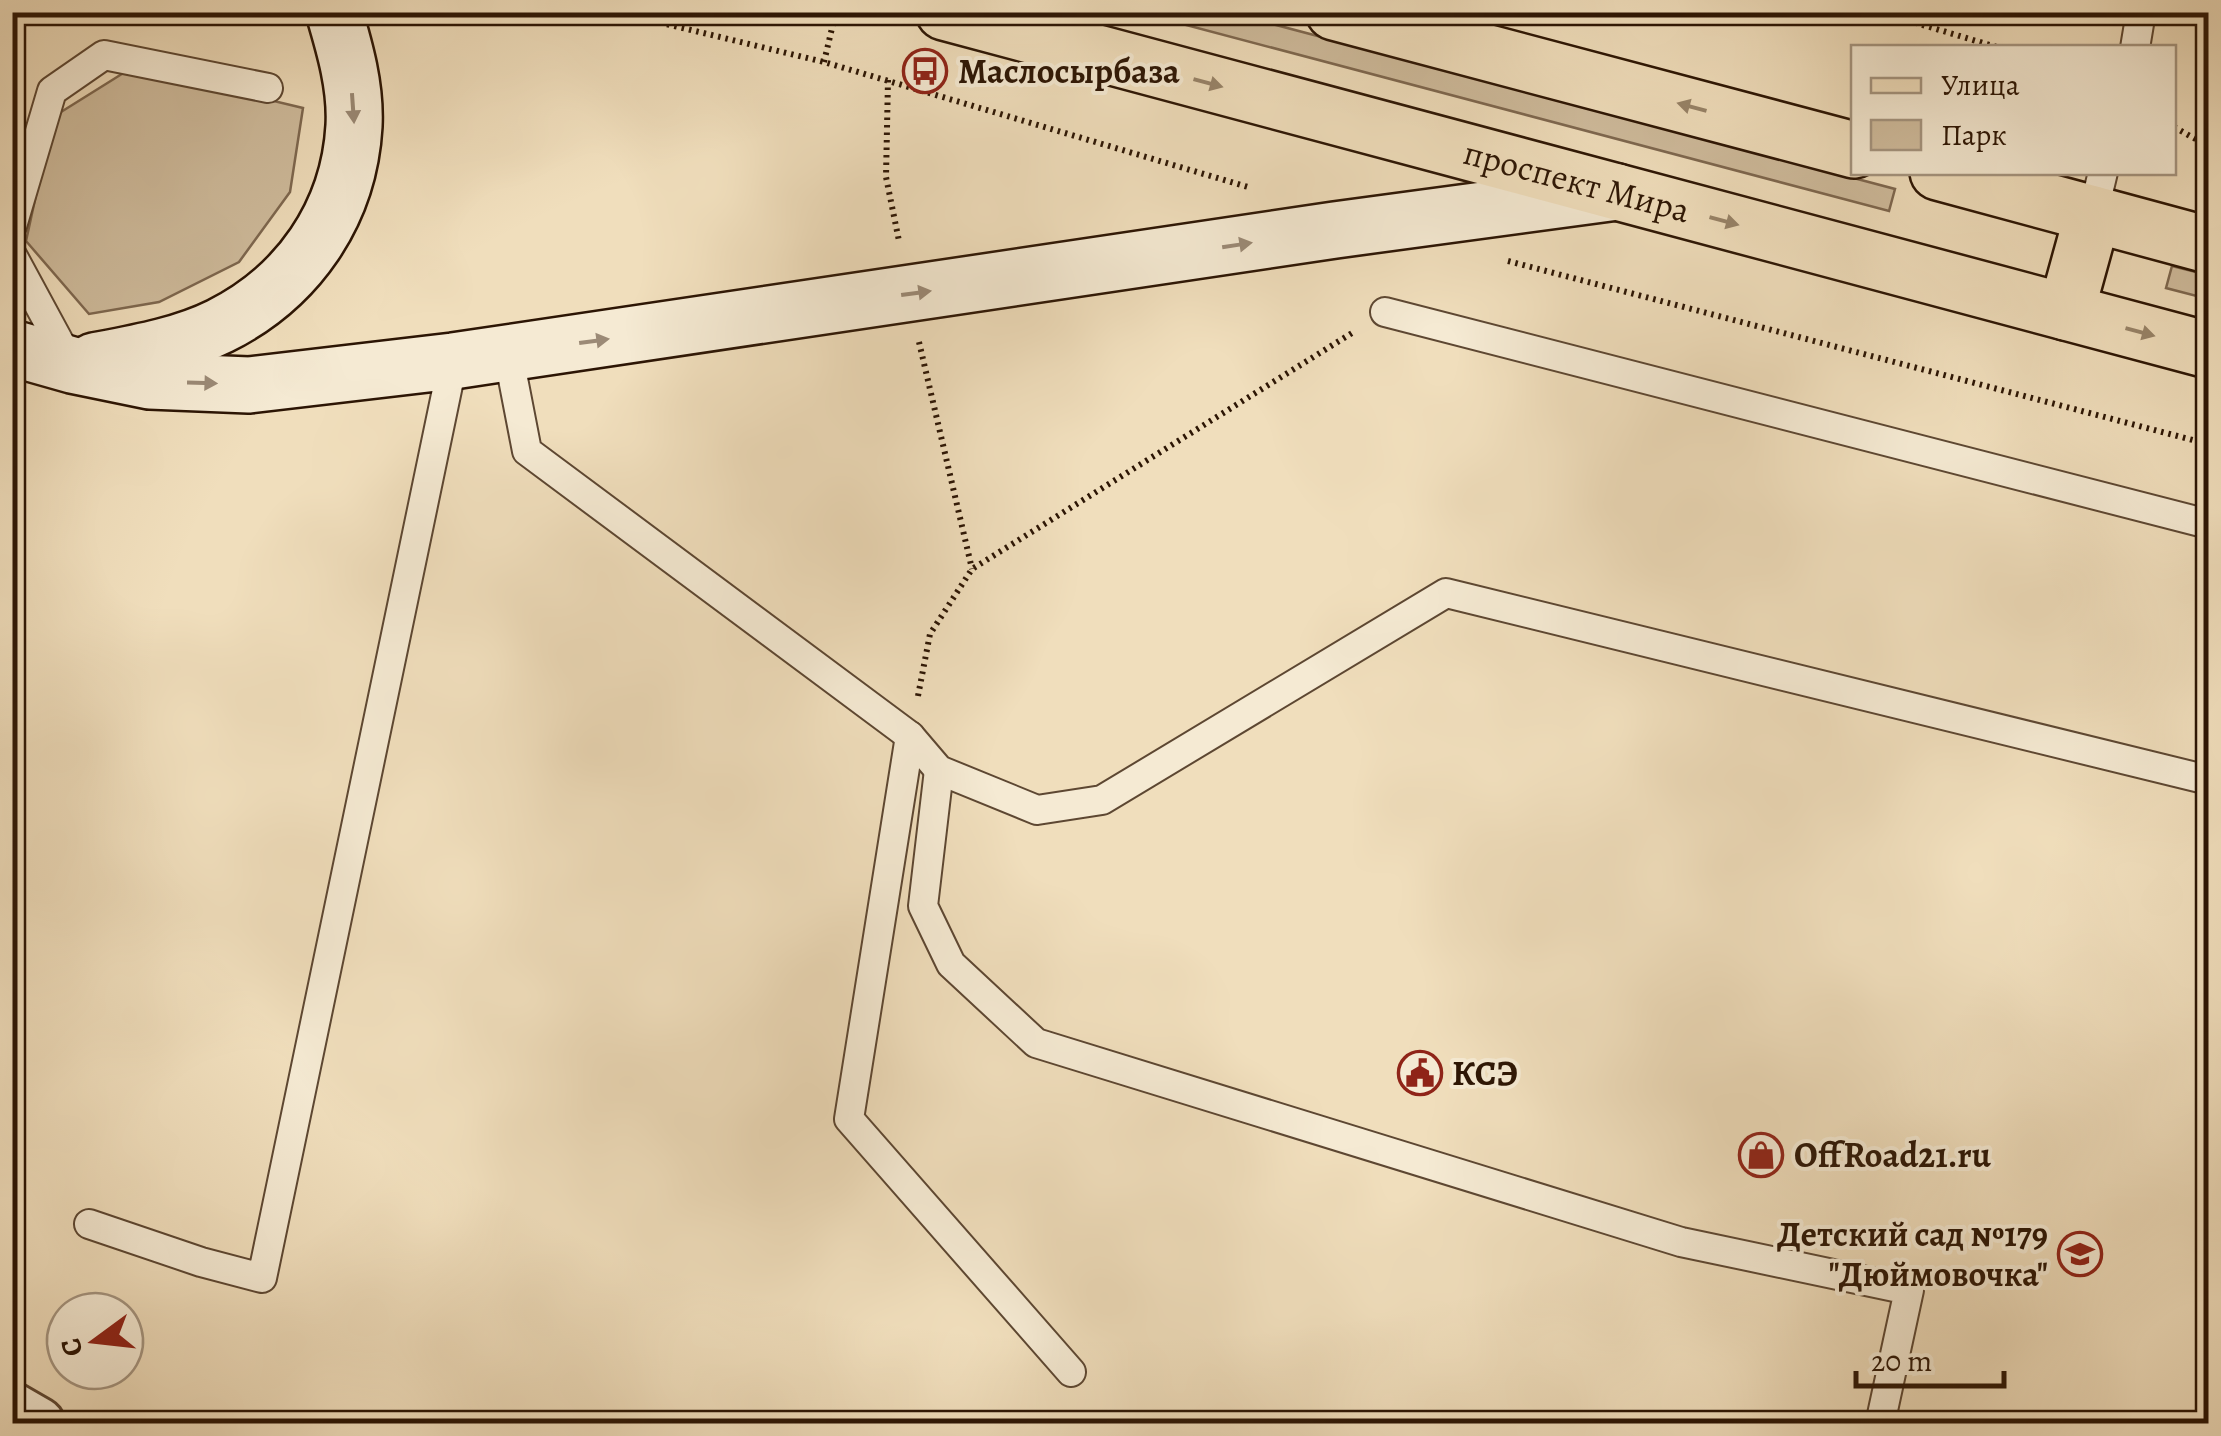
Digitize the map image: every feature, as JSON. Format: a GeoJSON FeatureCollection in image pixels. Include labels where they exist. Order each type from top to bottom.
{"type":"FeatureCollection","features":[{"type":"Feature","properties":{"kind":"main road","name":"проспект Мира"},"geometry":{"type":"LineString","coordinates":[[944,12],[2208,350]]}},
{"type":"Feature","properties":{"kind":"main road"},"geometry":{"type":"LineString","coordinates":[[1343,13],[1851,149]]}},
{"type":"Feature","properties":{"kind":"main road"},"geometry":{"type":"LineString","coordinates":[[1961,175],[2098,193],[2206,233]]}},
{"type":"Feature","properties":{"kind":"main road"},"geometry":{"type":"LineString","coordinates":[[2066,312],[2098,193]]}},
{"type":"Feature","properties":{"kind":"street"},"geometry":{"type":"LineString","coordinates":[[72,365],[145,351],[218,327],[271,296],[314,249],[342,189],[354,126],[349,63],[334,12]]}},
{"type":"Feature","properties":{"kind":"street"},"geometry":{"type":"LineString","coordinates":[[12,348],[150,381],[250,385],[453,362],[1335,230],[1618,192]]}},
{"type":"Feature","properties":{"kind":"street"},"geometry":{"type":"LineString","coordinates":[[12,1409],[38,1424]]}},
{"type":"Feature","properties":{"kind":"lane"},"geometry":{"type":"LineString","coordinates":[[2136,45],[2141,12]]}},
{"type":"Feature","properties":{"kind":"lane"},"geometry":{"type":"LineString","coordinates":[[12,226],[52,90],[104,55],[268,88]]}},
{"type":"Feature","properties":{"kind":"lane"},"geometry":{"type":"LineString","coordinates":[[12,255],[72,365]]}},
{"type":"Feature","properties":{"kind":"lane"},"geometry":{"type":"LineString","coordinates":[[1386,312],[2208,524]]}},
{"type":"Feature","properties":{"kind":"lane"},"geometry":{"type":"LineString","coordinates":[[508,353],[527,450],[910,736],[940,770],[1037,810],[1102,800],[1446,593],[2208,780]]}},
{"type":"Feature","properties":{"kind":"lane"},"geometry":{"type":"LineString","coordinates":[[89,1224],[262,1278],[453,362]]}},
{"type":"Feature","properties":{"kind":"lane"},"geometry":{"type":"LineString","coordinates":[[910,736],[850,1120],[1071,1372]]}},
{"type":"Feature","properties":{"kind":"lane"},"geometry":{"type":"LineString","coordinates":[[940,770],[923,906],[950,964],[1036,1043],[1681,1242],[1909,1290],[1880,1424]]}},
{"type":"Feature","properties":{"kind":"path"},"geometry":{"type":"LineString","coordinates":[[616,12],[824,62],[1250,188]]}},
{"type":"Feature","properties":{"kind":"path"},"geometry":{"type":"LineString","coordinates":[[1879,12],[1990,45]]}},
{"type":"Feature","properties":{"kind":"path"},"geometry":{"type":"LineString","coordinates":[[824,62],[834,24]]}},
{"type":"Feature","properties":{"kind":"path"},"geometry":{"type":"LineString","coordinates":[[2176,128],[2208,146]]}},
{"type":"Feature","properties":{"kind":"path"},"geometry":{"type":"LineString","coordinates":[[1505,260],[2208,444]]}},
{"type":"Feature","properties":{"kind":"path"},"geometry":{"type":"LineString","coordinates":[[910,736],[930,634],[972,569],[1386,312]]}},
{"type":"Feature","properties":{"kind":"green space"},"geometry":{"type":"Polygon","coordinates":[[[1141,13],[1231,13],[1895,189],[1889,211],[1141,13]]]}},
{"type":"Feature","properties":{"kind":"green space"},"geometry":{"type":"Polygon","coordinates":[[[133,67],[303,108],[290,192],[239,262],[159,302],[89,314],[26,241],[53,117],[133,67]]]}},
{"type":"Feature","properties":{"kind":"green space"},"geometry":{"type":"Polygon","coordinates":[[[2172,266],[2208,275],[2208,299],[2166,288],[2172,266]]]}},
{"type":"Feature","properties":{"kind":"place","name":"Маслосырбаза"},"geometry":{"type":"Point","coordinates":[925,71]}},
{"type":"Feature","properties":{"kind":"place","name":"КСЭ"},"geometry":{"type":"Point","coordinates":[1420,1073]}},
{"type":"Feature","properties":{"kind":"place","name":"OffRoad21.ru"},"geometry":{"type":"Point","coordinates":[1761,1155]}},
{"type":"Feature","properties":{"kind":"place","name":"Детский сад №179 \"Дюймовочка\""},"geometry":{"type":"Point","coordinates":[2080,1254]}}]}
